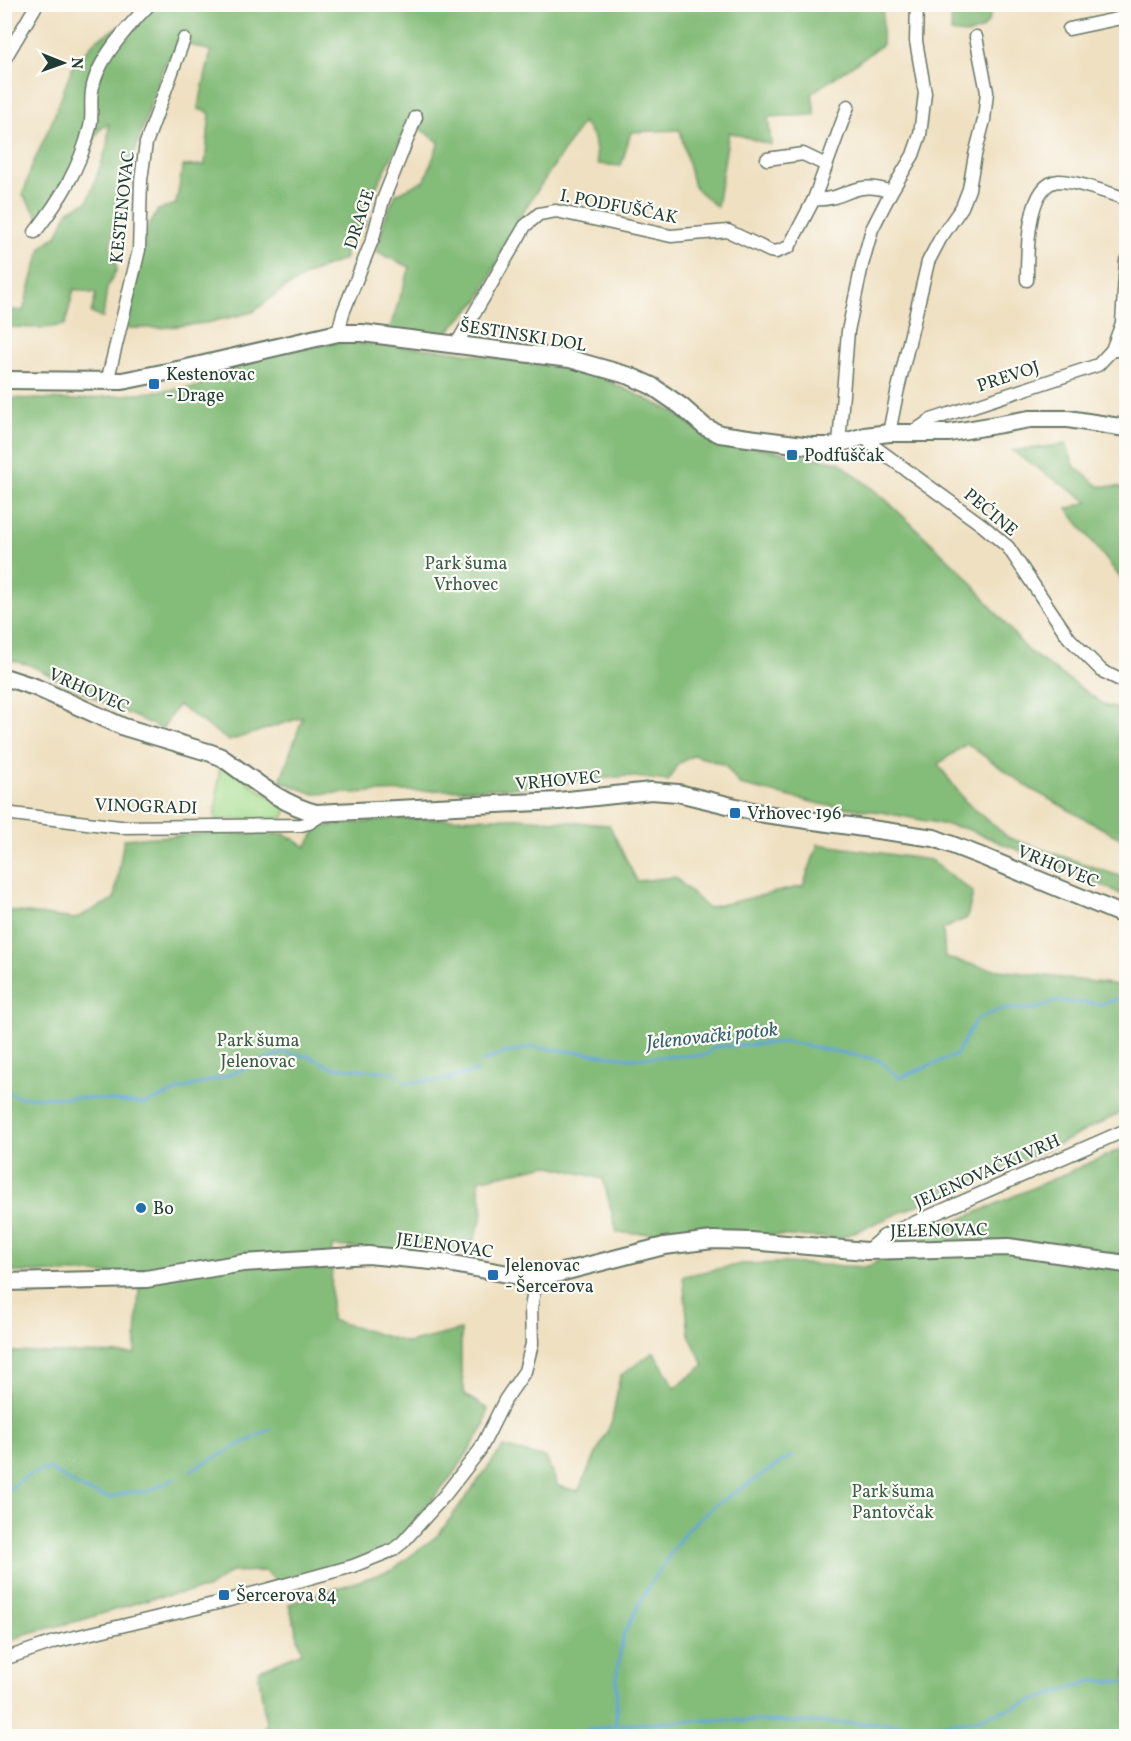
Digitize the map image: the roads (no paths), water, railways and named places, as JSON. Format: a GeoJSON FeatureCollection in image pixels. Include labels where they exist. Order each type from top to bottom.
{"type":"FeatureCollection","features":[{"type":"Feature","properties":{"kind":"street"},"geometry":{"type":"LineString","coordinates":[[4,60],[37,4]]}},
{"type":"Feature","properties":{"kind":"street"},"geometry":{"type":"LineString","coordinates":[[35,232],[66,189],[85,143],[91,125],[92,90],[99,69],[117,40],[150,4]]}},
{"type":"Feature","properties":{"kind":"street"},"geometry":{"type":"LineString","coordinates":[[839,444],[848,332],[872,229],[913,155],[922,122],[924,86],[916,41],[918,4]]}},
{"type":"Feature","properties":{"kind":"street"},"geometry":{"type":"LineString","coordinates":[[1069,29],[1126,17]]}},
{"type":"Feature","properties":{"kind":"street"},"geometry":{"type":"LineString","coordinates":[[890,433],[897,393],[928,262],[940,239],[962,207],[969,189],[984,120],[987,92],[976,37]]}},
{"type":"Feature","properties":{"kind":"street","name":"KESTENOVAC"},"geometry":{"type":"LineString","coordinates":[[107,382],[139,250],[141,180],[146,143],[184,39]]}},
{"type":"Feature","properties":{"kind":"street","name":"I. PODFUŠČAK"},"geometry":{"type":"LineString","coordinates":[[456,345],[525,226],[540,213],[556,211],[573,213],[676,237],[731,232],[770,251],[776,252],[789,247],[814,199],[848,106]]}},
{"type":"Feature","properties":{"kind":"street","name":"DRAGE"},"geometry":{"type":"LineString","coordinates":[[338,333],[343,313],[373,238],[383,200],[416,117]]}},
{"type":"Feature","properties":{"kind":"street"},"geometry":{"type":"LineString","coordinates":[[767,159],[803,154],[826,165]]}},
{"type":"Feature","properties":{"kind":"street"},"geometry":{"type":"LineString","coordinates":[[1027,280],[1030,231],[1038,198],[1044,187],[1052,183],[1065,182],[1126,199]]}},
{"type":"Feature","properties":{"kind":"street"},"geometry":{"type":"LineString","coordinates":[[814,199],[828,199],[861,188],[873,187],[891,192]]}},
{"type":"Feature","properties":{"kind":"street"},"geometry":{"type":"LineString","coordinates":[[1126,261],[1122,323],[1112,350],[1126,350]]}},
{"type":"Feature","properties":{"kind":"street","name":"ŠESTINSKI DOL"},"geometry":{"type":"LineString","coordinates":[[4,380],[107,382],[187,368],[338,333],[362,333],[561,357],[630,376],[664,392],[705,427],[720,434],[811,446],[839,444],[866,436],[890,433],[949,433],[1030,419],[1068,419],[1126,428]]}},
{"type":"Feature","properties":{"kind":"street","name":"PREVOJ"},"geometry":{"type":"LineString","coordinates":[[912,433],[931,420],[1098,365],[1112,350]]}},
{"type":"Feature","properties":{"kind":"street","name":"PEĆINE"},"geometry":{"type":"LineString","coordinates":[[866,436],[875,447],[982,525],[1008,548],[1069,638],[1102,671],[1126,683]]}},
{"type":"Feature","properties":{"kind":"street","name":"VRHOVEC"},"geometry":{"type":"LineString","coordinates":[[4,677],[35,687],[124,727],[221,757],[295,806],[316,813],[560,801],[651,792],[678,794],[765,814],[934,838],[1126,916]]}},
{"type":"Feature","properties":{"kind":"street"},"geometry":{"type":"LineString","coordinates":[[286,826],[293,819],[295,806]]}},
{"type":"Feature","properties":{"kind":"street","name":"VINOGRADI"},"geometry":{"type":"LineString","coordinates":[[4,813],[120,827],[286,826],[309,823],[325,813]]}},
{"type":"Feature","properties":{"kind":"street","name":"JELENOVAČKI VRH"},"geometry":{"type":"LineString","coordinates":[[866,1251],[884,1236],[1126,1130]]}},
{"type":"Feature","properties":{"kind":"street","name":"JELENOVAC"},"geometry":{"type":"LineString","coordinates":[[4,1282],[146,1279],[243,1263],[368,1255],[442,1262],[536,1279],[664,1246],[713,1240],[866,1251],[1008,1248],[1126,1264]]}},
{"type":"Feature","properties":{"kind":"street"},"geometry":{"type":"LineString","coordinates":[[4,1659],[54,1642],[226,1601],[353,1566],[393,1550],[445,1495],[480,1450],[510,1391],[525,1371],[532,1344],[531,1308],[536,1279]]}},
{"type":"Feature","properties":{"kind":"waterway","name":"Jelenovački potok"},"geometry":{"type":"LineString","coordinates":[[482,1062],[501,1054],[532,1047],[631,1058],[706,1055],[714,1047],[788,1042],[879,1060],[899,1078],[956,1055],[976,1020],[1001,1009],[1036,1009],[1056,1001],[1101,1004],[1126,997]]}},
{"type":"Feature","properties":{"kind":"waterway","name":"Jelenovački potok"},"geometry":{"type":"LineString","coordinates":[[4,1090],[18,1097],[85,1098],[145,1104],[182,1089],[226,1076],[285,1052],[311,1057],[331,1067],[391,1072],[400,1075]]}},
{"type":"Feature","properties":{"kind":"waterway","name":"Jelenovački potok"},"geometry":{"type":"LineString","coordinates":[[404,1083],[442,1080],[478,1071]]}},
{"type":"Feature","properties":{"kind":"waterway"},"geometry":{"type":"LineString","coordinates":[[191,1470],[271,1429]]}},
{"type":"Feature","properties":{"kind":"waterway"},"geometry":{"type":"LineString","coordinates":[[616,1725],[617,1671],[624,1633],[649,1586],[685,1532],[711,1508],[791,1456]]}},
{"type":"Feature","properties":{"kind":"waterway"},"geometry":{"type":"LineString","coordinates":[[4,1491],[28,1476],[49,1469],[84,1490],[109,1498],[129,1492],[147,1492],[175,1478]]}},
{"type":"Feature","properties":{"kind":"waterway"},"geometry":{"type":"LineString","coordinates":[[574,1736],[585,1731],[616,1725],[713,1720],[934,1725],[976,1720],[1092,1681],[1126,1682]]}},
{"type":"Feature","properties":{"kind":"place","name":"Kestenovac - Drage"},"geometry":{"type":"Point","coordinates":[154,384]}},
{"type":"Feature","properties":{"kind":"place","name":"Podfuščak"},"geometry":{"type":"Point","coordinates":[792,455]}},
{"type":"Feature","properties":{"kind":"place","name":"Vrhovec 196"},"geometry":{"type":"Point","coordinates":[735,813]}},
{"type":"Feature","properties":{"kind":"place","name":"Bo"},"geometry":{"type":"Point","coordinates":[141,1208]}},
{"type":"Feature","properties":{"kind":"place","name":"Jelenovac - Šercerova"},"geometry":{"type":"Point","coordinates":[493,1275]}},
{"type":"Feature","properties":{"kind":"place","name":"Šercerova 84"},"geometry":{"type":"Point","coordinates":[224,1595]}},
{"type":"Feature","properties":{"kind":"park label","name":"Park šuma Vrhovec"},"geometry":{"type":"Point","coordinates":[466,573]}},
{"type":"Feature","properties":{"kind":"park label","name":"Park šuma Jelenovac"},"geometry":{"type":"Point","coordinates":[258,1050]}},
{"type":"Feature","properties":{"kind":"park label","name":"Park šuma Pantovčak"},"geometry":{"type":"Point","coordinates":[893,1501]}}]}
